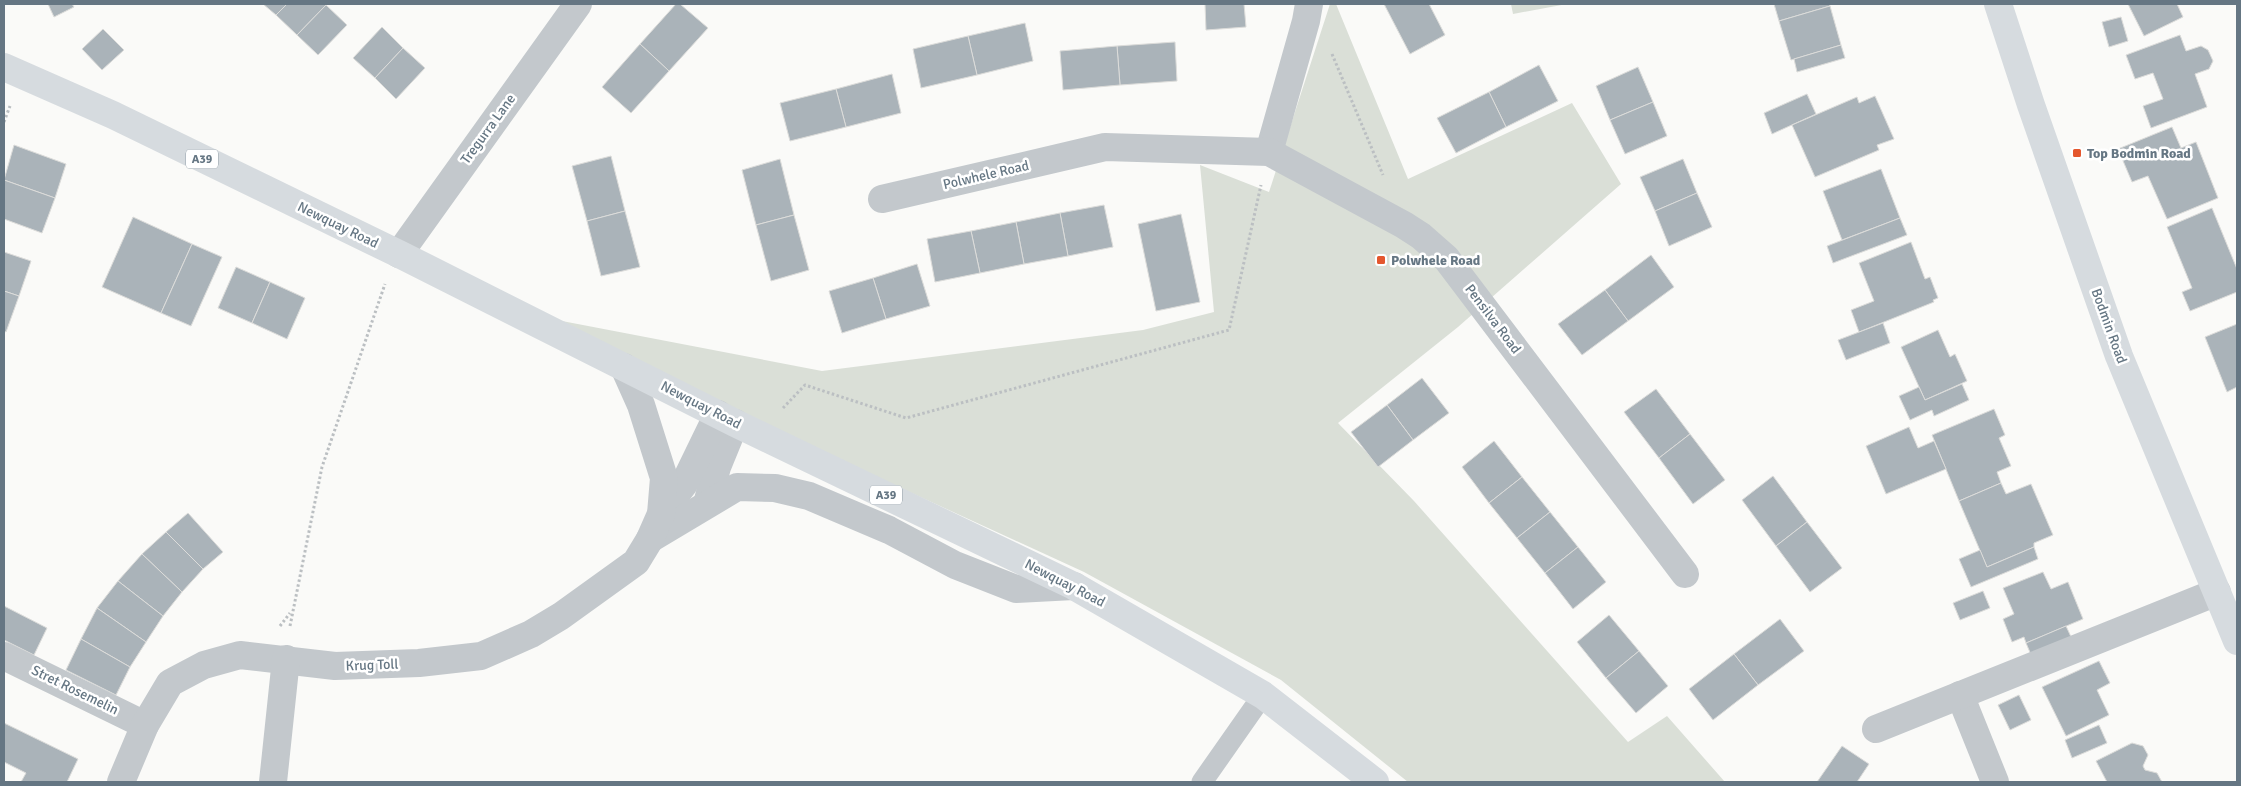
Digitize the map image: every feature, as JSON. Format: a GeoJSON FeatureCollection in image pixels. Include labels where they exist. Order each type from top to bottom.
{"type":"FeatureCollection","features":[{"type":"Feature","properties":{"kind":"main road","name":"Bodmin Road"},"geometry":{"type":"LineString","coordinates":[[1998,4],[2030,105],[2119,356],[2237,641]]}},
{"type":"Feature","properties":{"kind":"main road","name":"Newquay Road"},"geometry":{"type":"LineString","coordinates":[[4,67],[112,115],[399,254],[737,424],[1074,586],[1263,695],[1375,782]]}},
{"type":"Feature","properties":{"kind":"street","name":"Tregurra Lane"},"geometry":{"type":"LineString","coordinates":[[399,254],[577,4]]}},
{"type":"Feature","properties":{"kind":"street"},"geometry":{"type":"LineString","coordinates":[[1269,152],[1293,71],[1309,4]]}},
{"type":"Feature","properties":{"kind":"street","name":"Polwhele Road"},"geometry":{"type":"LineString","coordinates":[[882,199],[1105,147],[1269,152]]}},
{"type":"Feature","properties":{"kind":"street","name":"Pensilva Road"},"geometry":{"type":"LineString","coordinates":[[1269,152],[1404,225],[1421,236],[1446,258],[1685,574]]}},
{"type":"Feature","properties":{"kind":"street"},"geometry":{"type":"LineString","coordinates":[[624,367],[641,405],[664,478],[661,514]]}},
{"type":"Feature","properties":{"kind":"street"},"geometry":{"type":"LineString","coordinates":[[707,504],[718,467],[737,424]]}},
{"type":"Feature","properties":{"kind":"street"},"geometry":{"type":"LineString","coordinates":[[661,514],[684,484],[737,424]]}},
{"type":"Feature","properties":{"kind":"street"},"geometry":{"type":"LineString","coordinates":[[650,539],[737,487],[775,488],[809,496],[889,530],[955,565],[1016,588],[1074,586]]}},
{"type":"Feature","properties":{"kind":"street","name":"Krug Toll"},"geometry":{"type":"LineString","coordinates":[[121,782],[145,725],[170,683],[204,665],[240,655],[335,666],[419,663],[480,656],[532,634],[594,593],[636,562],[650,539],[661,514]]}},
{"type":"Feature","properties":{"kind":"street"},"geometry":{"type":"LineString","coordinates":[[1876,729],[2217,592]]}},
{"type":"Feature","properties":{"kind":"street","name":"Stret Rosemelin"},"geometry":{"type":"LineString","coordinates":[[4,656],[145,725]]}},
{"type":"Feature","properties":{"kind":"street"},"geometry":{"type":"LineString","coordinates":[[273,782],[286,659]]}},
{"type":"Feature","properties":{"kind":"street"},"geometry":{"type":"LineString","coordinates":[[1960,695],[1995,782]]}},
{"type":"Feature","properties":{"kind":"lane"},"geometry":{"type":"LineString","coordinates":[[1202,782],[1263,695]]}},
{"type":"Feature","properties":{"kind":"path"},"geometry":{"type":"LineString","coordinates":[[1330,48],[1404,225]]}},
{"type":"Feature","properties":{"kind":"path"},"geometry":{"type":"LineString","coordinates":[[737,424],[805,385],[906,418],[1229,330],[1269,152]]}},
{"type":"Feature","properties":{"kind":"path"},"geometry":{"type":"LineString","coordinates":[[286,659],[291,612],[322,466],[387,279],[399,254]]}},
{"type":"Feature","properties":{"kind":"shaded area"},"geometry":{"type":"Polygon","coordinates":[[[1330,4],[1336,4],[1408,179],[1572,103],[1621,184],[1458,327],[1338,423],[1414,501],[1628,742],[1667,716],[1725,782],[1408,782],[1281,680],[1084,572],[772,429],[562,321],[822,371],[1143,330],[1214,312],[1200,165],[1269,192],[1330,4]]]}},
{"type":"Feature","properties":{"kind":"shaded area"},"geometry":{"type":"Polygon","coordinates":[[[1511,4],[1567,4],[1513,14],[1511,4]]]}},
{"type":"Feature","properties":{"kind":"building"},"geometry":{"type":"Polygon","coordinates":[[[48,4],[72,4],[74,7],[54,17],[48,4]]]}},
{"type":"Feature","properties":{"kind":"building"},"geometry":{"type":"Polygon","coordinates":[[[263,4],[287,4],[276,15],[263,4]]]}},
{"type":"Feature","properties":{"kind":"building"},"geometry":{"type":"Polygon","coordinates":[[[287,4],[326,5],[297,35],[276,15],[287,4]]]}},
{"type":"Feature","properties":{"kind":"building"},"geometry":{"type":"Polygon","coordinates":[[[676,4],[680,4],[708,28],[669,71],[640,44],[676,4]]]}},
{"type":"Feature","properties":{"kind":"building"},"geometry":{"type":"Polygon","coordinates":[[[1205,4],[1244,4],[1246,27],[1206,30],[1205,4]]]}},
{"type":"Feature","properties":{"kind":"building"},"geometry":{"type":"Polygon","coordinates":[[[1384,4],[1429,4],[1445,35],[1410,54],[1384,4]]]}},
{"type":"Feature","properties":{"kind":"building"},"geometry":{"type":"Polygon","coordinates":[[[1774,4],[1829,4],[1830,6],[1779,21],[1774,4]]]}},
{"type":"Feature","properties":{"kind":"building"},"geometry":{"type":"Polygon","coordinates":[[[2128,4],[2177,4],[2183,17],[2144,36],[2128,4]]]}},
{"type":"Feature","properties":{"kind":"building"},"geometry":{"type":"Polygon","coordinates":[[[326,5],[347,25],[318,55],[297,35],[326,5]]]}},
{"type":"Feature","properties":{"kind":"building"},"geometry":{"type":"Polygon","coordinates":[[[1830,6],[1841,45],[1791,60],[1779,21],[1830,6]]]}},
{"type":"Feature","properties":{"kind":"building"},"geometry":{"type":"Polygon","coordinates":[[[2121,17],[2128,41],[2109,47],[2102,22],[2121,17]]]}},
{"type":"Feature","properties":{"kind":"building"},"geometry":{"type":"Polygon","coordinates":[[[1025,23],[1033,61],[977,75],[968,36],[1025,23]]]}},
{"type":"Feature","properties":{"kind":"building"},"geometry":{"type":"Polygon","coordinates":[[[382,27],[403,48],[375,78],[353,58],[382,27]]]}},
{"type":"Feature","properties":{"kind":"building"},"geometry":{"type":"Polygon","coordinates":[[[103,29],[124,50],[102,70],[82,49],[103,29]]]}},
{"type":"Feature","properties":{"kind":"building"},"geometry":{"type":"Polygon","coordinates":[[[2180,35],[2186,51],[2201,46],[2208,50],[2213,61],[2209,69],[2195,74],[2207,107],[2151,128],[2143,106],[2163,99],[2153,73],[2135,79],[2126,55],[2180,35]]]}},
{"type":"Feature","properties":{"kind":"building"},"geometry":{"type":"Polygon","coordinates":[[[968,36],[977,75],[921,88],[913,49],[968,36]]]}},
{"type":"Feature","properties":{"kind":"building"},"geometry":{"type":"Polygon","coordinates":[[[1175,42],[1177,81],[1120,85],[1117,46],[1175,42]]]}},
{"type":"Feature","properties":{"kind":"building"},"geometry":{"type":"Polygon","coordinates":[[[640,44],[669,71],[631,113],[602,87],[640,44]]]}},
{"type":"Feature","properties":{"kind":"building"},"geometry":{"type":"Polygon","coordinates":[[[1841,45],[1845,58],[1797,72],[1794,59],[1841,45]]]}},
{"type":"Feature","properties":{"kind":"building"},"geometry":{"type":"Polygon","coordinates":[[[1117,46],[1120,85],[1063,90],[1060,51],[1117,46]]]}},
{"type":"Feature","properties":{"kind":"building"},"geometry":{"type":"Polygon","coordinates":[[[403,48],[425,68],[396,99],[375,78],[403,48]]]}},
{"type":"Feature","properties":{"kind":"building"},"geometry":{"type":"Polygon","coordinates":[[[1539,65],[1558,101],[1506,127],[1489,92],[1539,65]]]}},
{"type":"Feature","properties":{"kind":"building"},"geometry":{"type":"Polygon","coordinates":[[[1638,67],[1653,102],[1610,120],[1596,86],[1638,67]]]}},
{"type":"Feature","properties":{"kind":"building"},"geometry":{"type":"Polygon","coordinates":[[[892,74],[901,113],[846,127],[836,89],[892,74]]]}},
{"type":"Feature","properties":{"kind":"building"},"geometry":{"type":"Polygon","coordinates":[[[836,89],[846,127],[790,141],[780,103],[836,89]]]}},
{"type":"Feature","properties":{"kind":"building"},"geometry":{"type":"Polygon","coordinates":[[[1489,92],[1506,127],[1456,153],[1437,118],[1489,92]]]}},
{"type":"Feature","properties":{"kind":"building"},"geometry":{"type":"Polygon","coordinates":[[[1807,94],[1816,114],[1772,134],[1764,113],[1807,94]]]}},
{"type":"Feature","properties":{"kind":"building"},"geometry":{"type":"Polygon","coordinates":[[[1875,96],[1894,139],[1877,145],[1879,150],[1815,177],[1792,125],[1857,97],[1859,103],[1875,96]]]}},
{"type":"Feature","properties":{"kind":"building"},"geometry":{"type":"Polygon","coordinates":[[[1653,102],[1667,136],[1625,154],[1610,120],[1653,102]]]}},
{"type":"Feature","properties":{"kind":"building"},"geometry":{"type":"Polygon","coordinates":[[[2172,127],[2181,148],[2196,142],[2218,198],[2167,219],[2148,176],[2132,182],[2118,149],[2172,127]]]}},
{"type":"Feature","properties":{"kind":"building"},"geometry":{"type":"Polygon","coordinates":[[[14,145],[66,164],[55,198],[4,180],[14,145]]]}},
{"type":"Feature","properties":{"kind":"building"},"geometry":{"type":"Polygon","coordinates":[[[611,156],[625,211],[587,221],[572,166],[611,156]]]}},
{"type":"Feature","properties":{"kind":"building"},"geometry":{"type":"Polygon","coordinates":[[[780,159],[794,215],[756,225],[742,170],[780,159]]]}},
{"type":"Feature","properties":{"kind":"building"},"geometry":{"type":"Polygon","coordinates":[[[1683,159],[1697,193],[1655,211],[1640,177],[1683,159]]]}},
{"type":"Feature","properties":{"kind":"building"},"geometry":{"type":"Polygon","coordinates":[[[1881,169],[1900,218],[1842,240],[1823,191],[1881,169]]]}},
{"type":"Feature","properties":{"kind":"building"},"geometry":{"type":"Polygon","coordinates":[[[4,180],[55,198],[42,233],[4,219],[4,180]]]}},
{"type":"Feature","properties":{"kind":"building"},"geometry":{"type":"Polygon","coordinates":[[[1697,193],[1712,227],[1669,246],[1655,211],[1697,193]]]}},
{"type":"Feature","properties":{"kind":"building"},"geometry":{"type":"Polygon","coordinates":[[[1104,205],[1113,247],[1068,256],[1060,213],[1104,205]]]}},
{"type":"Feature","properties":{"kind":"building"},"geometry":{"type":"Polygon","coordinates":[[[2212,208],[2237,269],[2237,292],[2190,311],[2182,292],[2192,288],[2167,227],[2212,208]]]}},
{"type":"Feature","properties":{"kind":"building"},"geometry":{"type":"Polygon","coordinates":[[[625,211],[640,267],[601,276],[587,221],[625,211]]]}},
{"type":"Feature","properties":{"kind":"building"},"geometry":{"type":"Polygon","coordinates":[[[1060,213],[1068,256],[1024,264],[1016,222],[1060,213]]]}},
{"type":"Feature","properties":{"kind":"building"},"geometry":{"type":"Polygon","coordinates":[[[1181,214],[1200,302],[1156,311],[1138,224],[1181,214]]]}},
{"type":"Feature","properties":{"kind":"building"},"geometry":{"type":"Polygon","coordinates":[[[794,215],[809,270],[771,281],[756,225],[794,215]]]}},
{"type":"Feature","properties":{"kind":"building"},"geometry":{"type":"Polygon","coordinates":[[[133,217],[192,244],[161,313],[102,287],[133,217]]]}},
{"type":"Feature","properties":{"kind":"building"},"geometry":{"type":"Polygon","coordinates":[[[1900,218],[1907,235],[1833,263],[1827,246],[1900,218]]]}},
{"type":"Feature","properties":{"kind":"building"},"geometry":{"type":"Polygon","coordinates":[[[1016,222],[1024,264],[980,273],[971,231],[1016,222]]]}},
{"type":"Feature","properties":{"kind":"building"},"geometry":{"type":"Polygon","coordinates":[[[971,231],[980,273],[935,282],[927,239],[971,231]]]}},
{"type":"Feature","properties":{"kind":"building"},"geometry":{"type":"Polygon","coordinates":[[[1911,242],[1925,279],[1930,277],[1938,298],[1933,300],[1934,302],[1859,332],[1851,310],[1874,301],[1859,263],[1911,242]]]}},
{"type":"Feature","properties":{"kind":"building"},"geometry":{"type":"Polygon","coordinates":[[[192,244],[222,257],[191,326],[161,313],[192,244]]]}},
{"type":"Feature","properties":{"kind":"building"},"geometry":{"type":"Polygon","coordinates":[[[4,252],[31,261],[19,296],[4,291],[4,252]]]}},
{"type":"Feature","properties":{"kind":"building"},"geometry":{"type":"Polygon","coordinates":[[[1651,255],[1674,287],[1628,321],[1605,290],[1651,255]]]}},
{"type":"Feature","properties":{"kind":"building"},"geometry":{"type":"Polygon","coordinates":[[[917,264],[930,306],[886,319],[873,278],[917,264]]]}},
{"type":"Feature","properties":{"kind":"building"},"geometry":{"type":"Polygon","coordinates":[[[236,267],[270,282],[252,323],[218,308],[236,267]]]}},
{"type":"Feature","properties":{"kind":"building"},"geometry":{"type":"Polygon","coordinates":[[[873,278],[886,319],[842,333],[829,291],[873,278]]]}},
{"type":"Feature","properties":{"kind":"building"},"geometry":{"type":"Polygon","coordinates":[[[270,282],[305,298],[287,339],[252,323],[270,282]]]}},
{"type":"Feature","properties":{"kind":"building"},"geometry":{"type":"Polygon","coordinates":[[[1605,290],[1628,321],[1582,355],[1558,324],[1605,290]]]}},
{"type":"Feature","properties":{"kind":"building"},"geometry":{"type":"Polygon","coordinates":[[[4,291],[19,296],[6,332],[4,331],[4,291]]]}},
{"type":"Feature","properties":{"kind":"building"},"geometry":{"type":"Polygon","coordinates":[[[1883,323],[1890,343],[1846,360],[1838,340],[1883,323]]]}},
{"type":"Feature","properties":{"kind":"building"},"geometry":{"type":"Polygon","coordinates":[[[2237,324],[2237,387],[2227,392],[2205,337],[2237,324]]]}},
{"type":"Feature","properties":{"kind":"building"},"geometry":{"type":"Polygon","coordinates":[[[1938,330],[1950,357],[1955,354],[1967,381],[1925,400],[1901,347],[1938,330]]]}},
{"type":"Feature","properties":{"kind":"building"},"geometry":{"type":"Polygon","coordinates":[[[1422,378],[1449,413],[1413,440],[1387,405],[1422,378]]]}},
{"type":"Feature","properties":{"kind":"building"},"geometry":{"type":"Polygon","coordinates":[[[1962,384],[1969,400],[1934,416],[1932,410],[1910,420],[1899,396],[1919,387],[1925,400],[1962,384]]]}},
{"type":"Feature","properties":{"kind":"building"},"geometry":{"type":"Polygon","coordinates":[[[1656,389],[1690,434],[1659,458],[1624,412],[1656,389]]]}},
{"type":"Feature","properties":{"kind":"building"},"geometry":{"type":"Polygon","coordinates":[[[1387,405],[1413,440],[1378,467],[1351,432],[1387,405]]]}},
{"type":"Feature","properties":{"kind":"building"},"geometry":{"type":"Polygon","coordinates":[[[1994,409],[2005,435],[1999,438],[2011,466],[1997,472],[2001,483],[1959,501],[1932,435],[1994,409]]]}},
{"type":"Feature","properties":{"kind":"building"},"geometry":{"type":"Polygon","coordinates":[[[1909,427],[1918,448],[1934,441],[1946,469],[1886,494],[1866,446],[1909,427]]]}},
{"type":"Feature","properties":{"kind":"building"},"geometry":{"type":"Polygon","coordinates":[[[1690,434],[1725,480],[1693,504],[1659,458],[1690,434]]]}},
{"type":"Feature","properties":{"kind":"building"},"geometry":{"type":"Polygon","coordinates":[[[1494,441],[1522,477],[1489,503],[1462,467],[1494,441]]]}},
{"type":"Feature","properties":{"kind":"building"},"geometry":{"type":"Polygon","coordinates":[[[1773,476],[1807,522],[1776,546],[1742,500],[1773,476]]]}},
{"type":"Feature","properties":{"kind":"building"},"geometry":{"type":"Polygon","coordinates":[[[1522,477],[1550,512],[1517,538],[1489,503],[1522,477]]]}},
{"type":"Feature","properties":{"kind":"building"},"geometry":{"type":"Polygon","coordinates":[[[2001,483],[2006,494],[2031,484],[2053,535],[2034,543],[2034,547],[1987,567],[1959,501],[2001,483]]]}},
{"type":"Feature","properties":{"kind":"building"},"geometry":{"type":"Polygon","coordinates":[[[1550,512],[1578,547],[1545,573],[1517,538],[1550,512]]]}},
{"type":"Feature","properties":{"kind":"building"},"geometry":{"type":"Polygon","coordinates":[[[188,513],[223,552],[203,569],[166,532],[188,513]]]}},
{"type":"Feature","properties":{"kind":"building"},"geometry":{"type":"Polygon","coordinates":[[[1807,522],[1842,568],[1810,592],[1776,546],[1807,522]]]}},
{"type":"Feature","properties":{"kind":"building"},"geometry":{"type":"Polygon","coordinates":[[[166,532],[203,569],[182,592],[142,554],[166,532]]]}},
{"type":"Feature","properties":{"kind":"building"},"geometry":{"type":"Polygon","coordinates":[[[1578,547],[1606,582],[1573,609],[1545,573],[1578,547]]]}},
{"type":"Feature","properties":{"kind":"building"},"geometry":{"type":"Polygon","coordinates":[[[2034,547],[2038,559],[1971,587],[1959,559],[1980,550],[1987,567],[2034,547]]]}},
{"type":"Feature","properties":{"kind":"building"},"geometry":{"type":"Polygon","coordinates":[[[142,554],[182,592],[163,616],[118,581],[142,554]]]}},
{"type":"Feature","properties":{"kind":"building"},"geometry":{"type":"Polygon","coordinates":[[[2043,572],[2051,589],[2068,582],[2083,619],[2026,643],[2024,637],[2012,642],[2003,619],[2014,614],[2003,588],[2043,572]]]}},
{"type":"Feature","properties":{"kind":"building"},"geometry":{"type":"Polygon","coordinates":[[[118,581],[163,616],[146,642],[97,608],[118,581]]]}},
{"type":"Feature","properties":{"kind":"building"},"geometry":{"type":"Polygon","coordinates":[[[1983,591],[1990,608],[1960,620],[1953,603],[1983,591]]]}},
{"type":"Feature","properties":{"kind":"building"},"geometry":{"type":"Polygon","coordinates":[[[4,606],[47,628],[34,655],[4,640],[4,606]]]}},
{"type":"Feature","properties":{"kind":"building"},"geometry":{"type":"Polygon","coordinates":[[[97,608],[146,642],[130,667],[81,639],[97,608]]]}},
{"type":"Feature","properties":{"kind":"building"},"geometry":{"type":"Polygon","coordinates":[[[1609,615],[1639,651],[1606,678],[1577,642],[1609,615]]]}},
{"type":"Feature","properties":{"kind":"building"},"geometry":{"type":"Polygon","coordinates":[[[1780,619],[1804,651],[1758,685],[1734,654],[1780,619]]]}},
{"type":"Feature","properties":{"kind":"building"},"geometry":{"type":"Polygon","coordinates":[[[2066,626],[2072,639],[2032,657],[2026,643],[2066,626]]]}},
{"type":"Feature","properties":{"kind":"building"},"geometry":{"type":"Polygon","coordinates":[[[81,639],[130,667],[116,695],[66,670],[81,639]]]}},
{"type":"Feature","properties":{"kind":"building"},"geometry":{"type":"Polygon","coordinates":[[[1639,651],[1668,686],[1636,713],[1606,678],[1639,651]]]}},
{"type":"Feature","properties":{"kind":"building"},"geometry":{"type":"Polygon","coordinates":[[[1734,654],[1758,685],[1713,720],[1689,689],[1734,654]]]}},
{"type":"Feature","properties":{"kind":"building"},"geometry":{"type":"Polygon","coordinates":[[[2099,661],[2110,683],[2097,690],[2109,715],[2066,736],[2042,687],[2099,661]]]}},
{"type":"Feature","properties":{"kind":"building"},"geometry":{"type":"Polygon","coordinates":[[[2019,695],[2031,720],[2010,730],[1998,705],[2019,695]]]}},
{"type":"Feature","properties":{"kind":"building"},"geometry":{"type":"Polygon","coordinates":[[[4,723],[78,759],[67,782],[21,782],[26,773],[4,762],[4,723]]]}},
{"type":"Feature","properties":{"kind":"building"},"geometry":{"type":"Polygon","coordinates":[[[2099,725],[2107,743],[2072,758],[2065,740],[2099,725]]]}},
{"type":"Feature","properties":{"kind":"building"},"geometry":{"type":"Polygon","coordinates":[[[2132,743],[2143,746],[2148,755],[2143,766],[2145,770],[2157,773],[2162,782],[2107,782],[2096,761],[2132,743]]]}},
{"type":"Feature","properties":{"kind":"building"},"geometry":{"type":"Polygon","coordinates":[[[1842,746],[1869,764],[1857,782],[1817,782],[1842,746]]]}},
{"type":"Feature","properties":{"kind":"place","name":"Top Bodmin Road"},"geometry":{"type":"Point","coordinates":[2077,153]}},
{"type":"Feature","properties":{"kind":"place","name":"Polwhele Road"},"geometry":{"type":"Point","coordinates":[1381,260]}}]}
